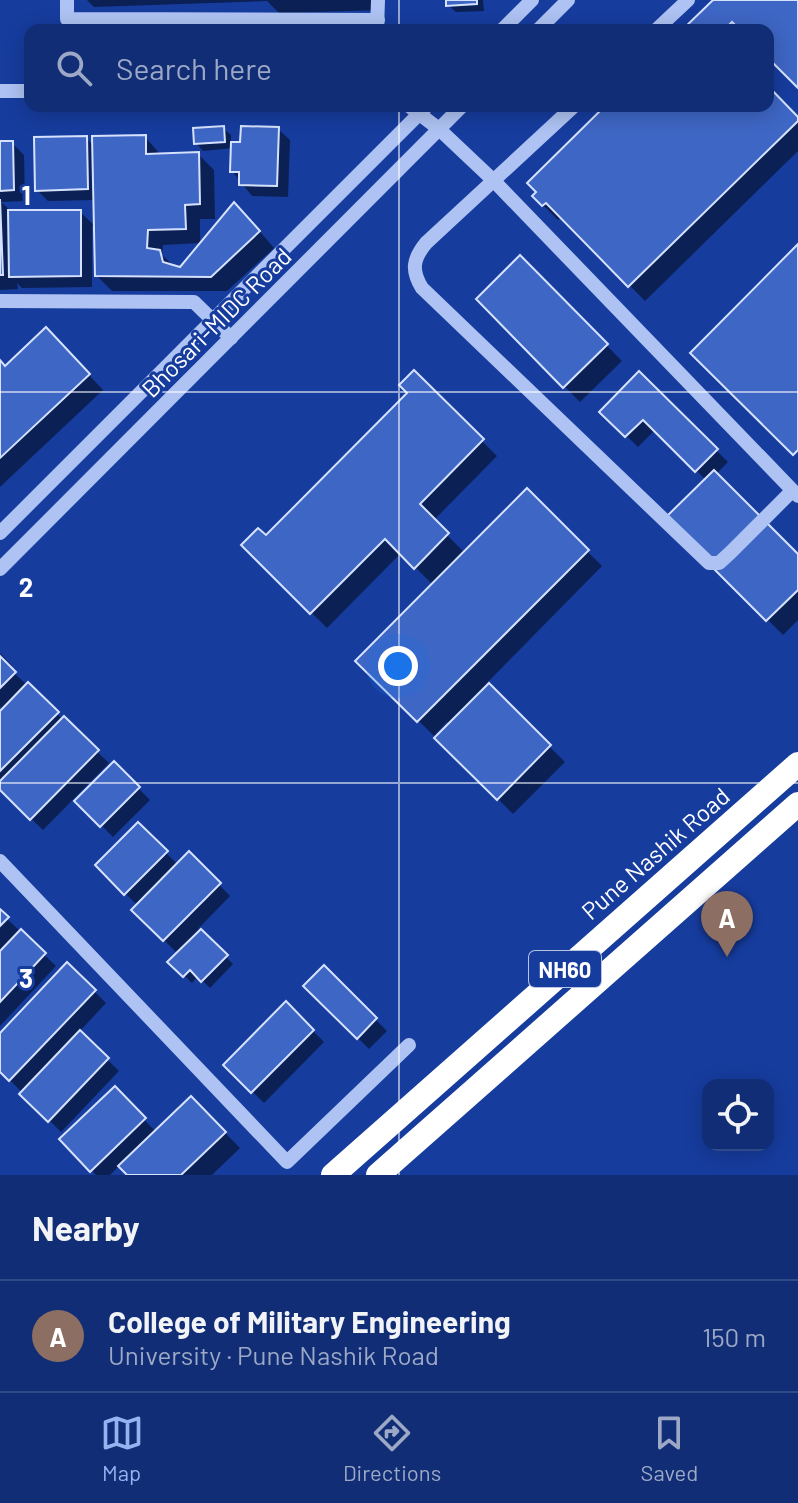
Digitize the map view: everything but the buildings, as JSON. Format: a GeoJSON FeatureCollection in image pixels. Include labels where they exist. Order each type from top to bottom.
{"type":"FeatureCollection","features":[{"type":"Feature","properties":{"kind":"highway","name":"Pune Nashik Road"},"geometry":{"type":"LineString","coordinates":[[333,1175],[798,764]]}},
{"type":"Feature","properties":{"kind":"highway","name":"NH60"},"geometry":{"type":"LineString","coordinates":[[378,1175],[798,804]]}},
{"type":"Feature","properties":{"kind":"street"},"geometry":{"type":"LineString","coordinates":[[67,0],[67,19],[104,24]]}},
{"type":"Feature","properties":{"kind":"street"},"geometry":{"type":"LineString","coordinates":[[377,24],[378,0]]}},
{"type":"Feature","properties":{"kind":"street"},"geometry":{"type":"LineString","coordinates":[[508,24],[532,0]]}},
{"type":"Feature","properties":{"kind":"street"},"geometry":{"type":"LineString","coordinates":[[544,24],[568,0]]}},
{"type":"Feature","properties":{"kind":"street"},"geometry":{"type":"LineString","coordinates":[[662,24],[688,0]]}},
{"type":"Feature","properties":{"kind":"street"},"geometry":{"type":"LineString","coordinates":[[0,91],[24,91]]}},
{"type":"Feature","properties":{"kind":"street","name":"Bhosari-MIDC Road"},"geometry":{"type":"LineString","coordinates":[[0,533],[415,112]]}},
{"type":"Feature","properties":{"kind":"street"},"geometry":{"type":"LineString","coordinates":[[421,112],[493,180],[795,494],[719,563],[709,563],[422,288],[415,276],[418,253],[493,180],[567,112]]}},
{"type":"Feature","properties":{"kind":"street","name":"Bhosari-MIDC Road"},"geometry":{"type":"LineString","coordinates":[[0,569],[456,112]]}},
{"type":"Feature","properties":{"kind":"street"},"geometry":{"type":"LineString","coordinates":[[0,301],[194,302],[231,338]]}},
{"type":"Feature","properties":{"kind":"street"},"geometry":{"type":"LineString","coordinates":[[0,861],[287,1162],[409,1045]]}},
{"type":"Feature","properties":{"kind":"place","name":"College of Military Engineering"},"geometry":{"type":"Point","coordinates":[727,957]}}]}
